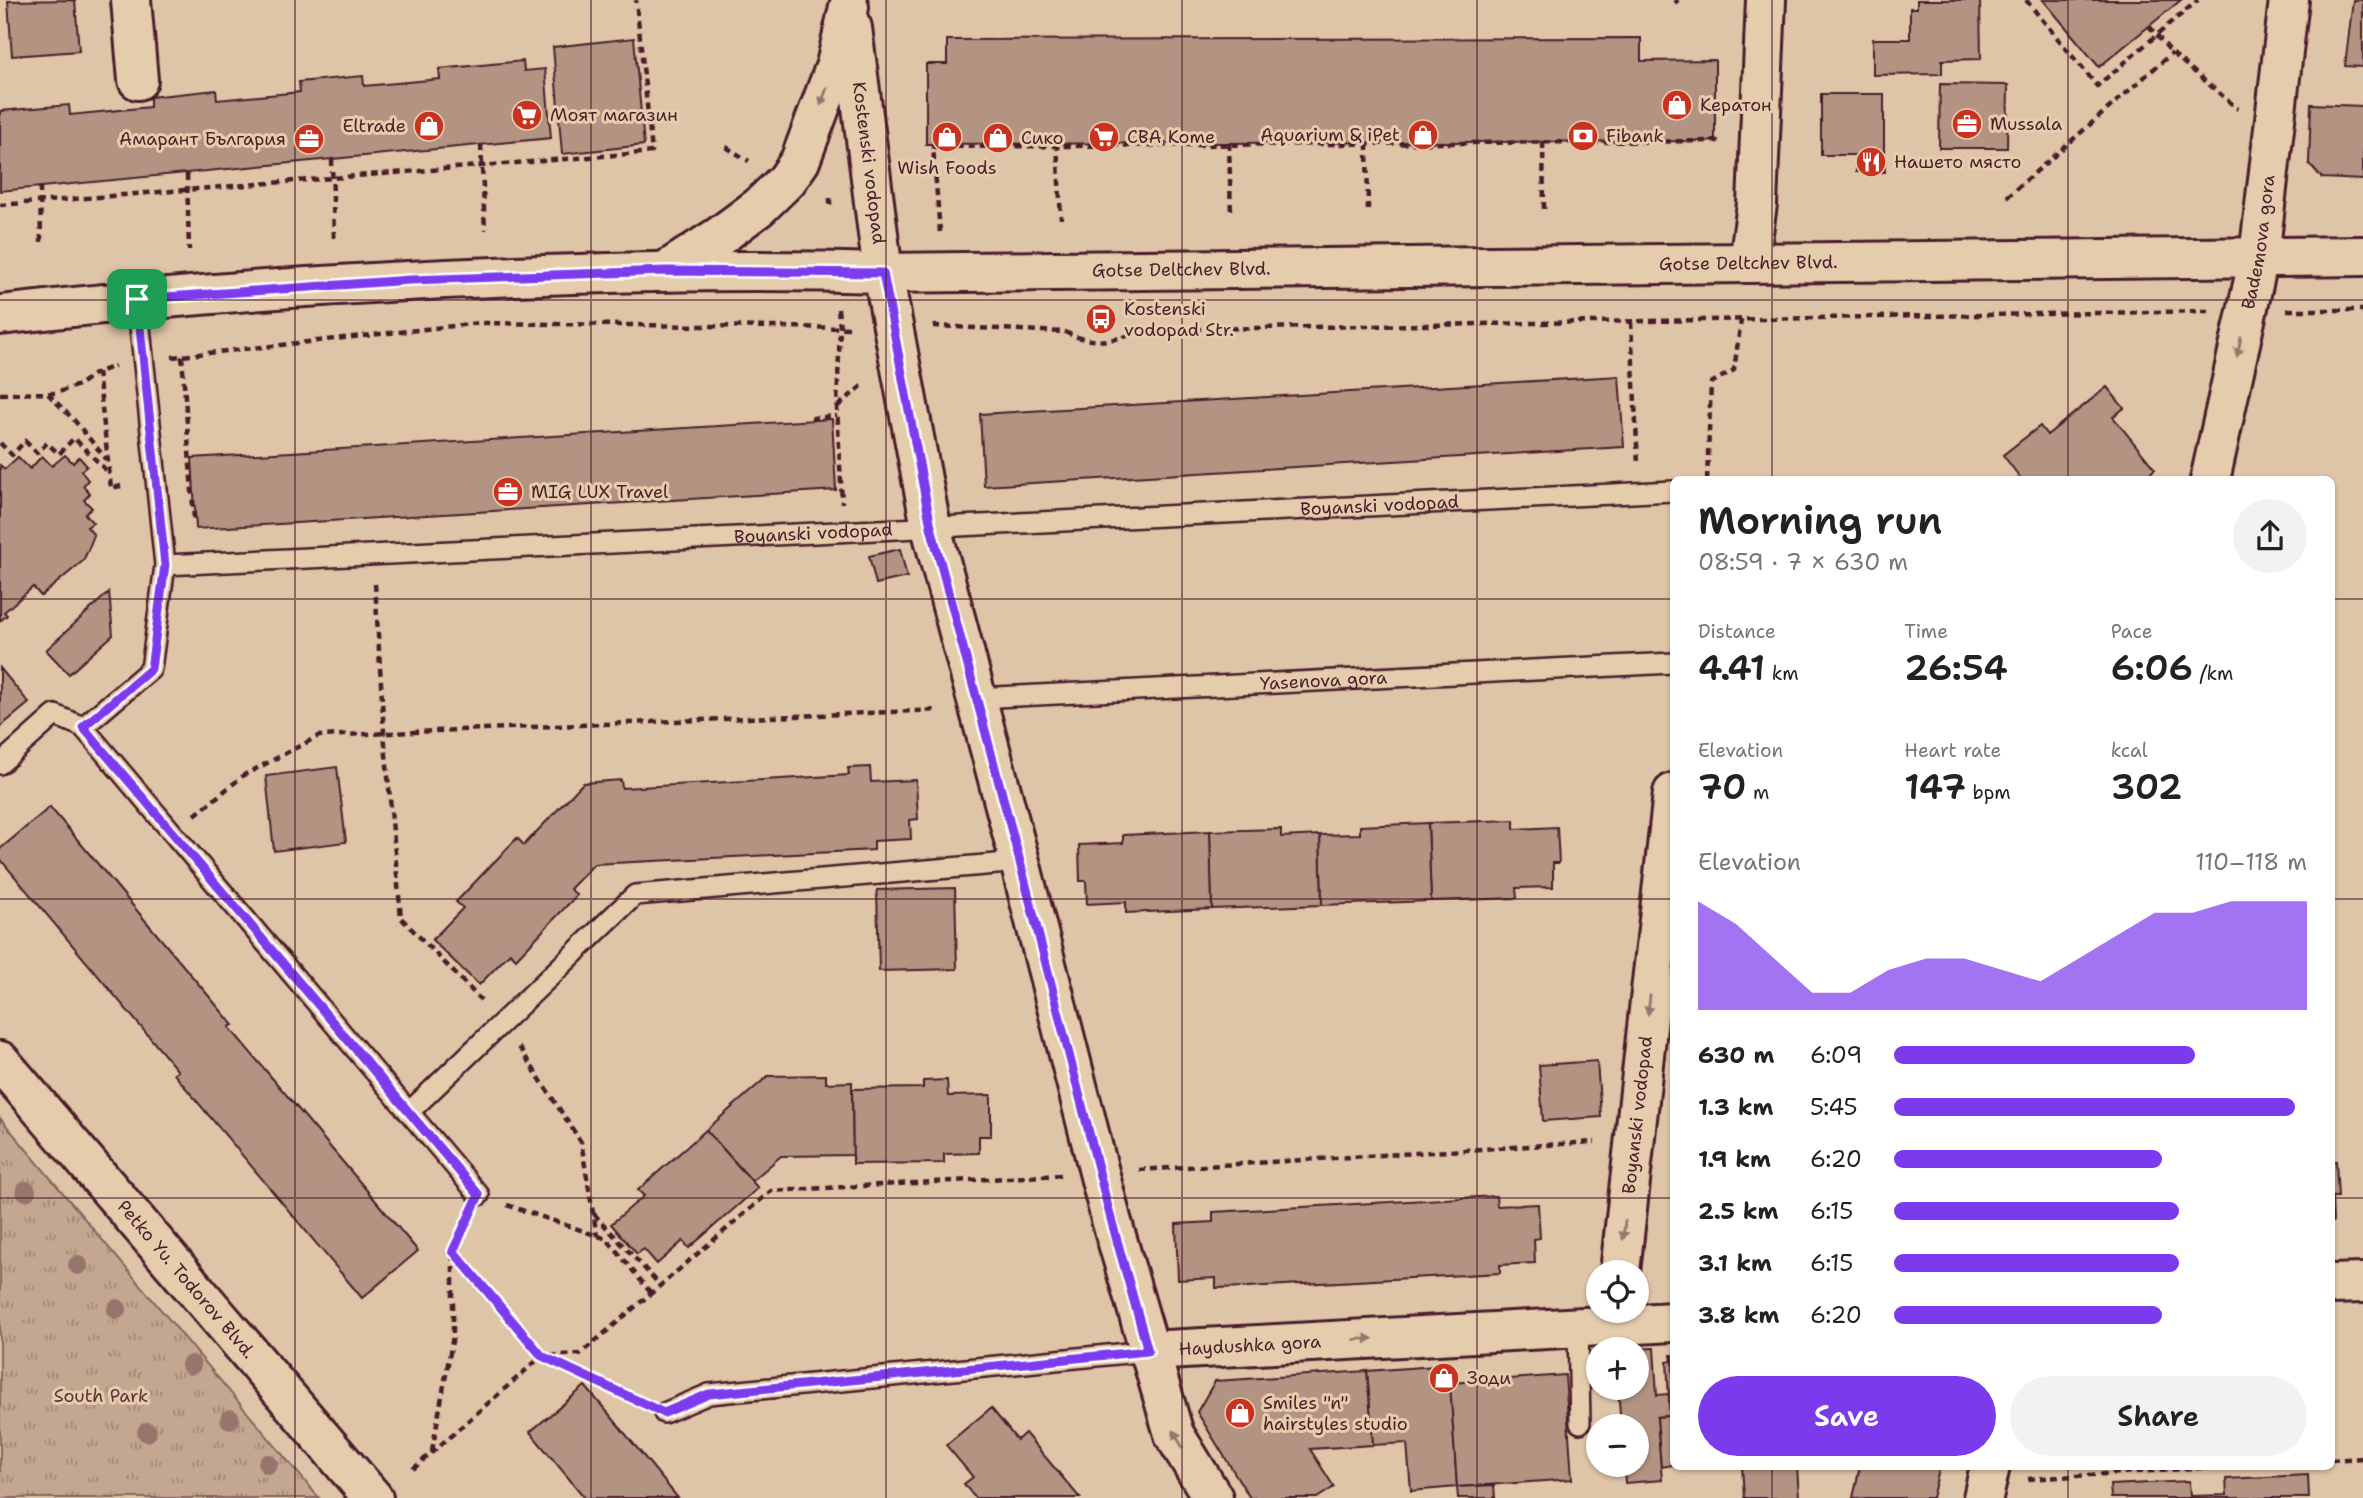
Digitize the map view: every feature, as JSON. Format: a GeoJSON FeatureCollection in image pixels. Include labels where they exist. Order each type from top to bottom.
{"type":"FeatureCollection","features":[{"type":"Feature","properties":{"kind":"street"},"geometry":{"type":"LineString","coordinates":[[131,0],[138,80]]}},
{"type":"Feature","properties":{"kind":"street"},"geometry":{"type":"LineString","coordinates":[[1749,262],[1756,204],[1766,0]]}},
{"type":"Feature","properties":{"kind":"street","name":"Bademova gora"},"geometry":{"type":"LineString","coordinates":[[2211,476],[2259,257],[2289,0]]}},
{"type":"Feature","properties":{"kind":"street"},"geometry":{"type":"LineString","coordinates":[[666,271],[759,207],[787,180],[800,161],[836,65],[848,3]]}},
{"type":"Feature","properties":{"kind":"street","name":"Kostenski vodopad"},"geometry":{"type":"LineString","coordinates":[[848,3],[883,273],[931,527],[1148,1351],[1174,1434],[1213,1498]]}},
{"type":"Feature","properties":{"kind":"street","name":"Gotse Deltchev Blvd."},"geometry":{"type":"LineString","coordinates":[[0,315],[137,299],[410,280],[666,271],[883,273],[2363,256]]}},
{"type":"Feature","properties":{"kind":"street","name":"Boyanski vodopad"},"geometry":{"type":"LineString","coordinates":[[1621,1260],[1670,820]]}},
{"type":"Feature","properties":{"kind":"street","name":"Petko Yu. Todorov Blvd."},"geometry":{"type":"LineString","coordinates":[[0,1062],[373,1498]]}},
{"type":"Feature","properties":{"kind":"street"},"geometry":{"type":"LineString","coordinates":[[2335,1284],[2363,1283]]}},
{"type":"Feature","properties":{"kind":"street","name":"Haydushka gora"},"geometry":{"type":"LineString","coordinates":[[1148,1351],[1586,1322]]}},
{"type":"Feature","properties":{"kind":"street","name":"Haydushka gora"},"geometry":{"type":"LineString","coordinates":[[1649,1322],[1670,1322]]}},
{"type":"Feature","properties":{"kind":"lane"},"geometry":{"type":"LineString","coordinates":[[83,727],[151,669],[165,565],[137,299]]}},
{"type":"Feature","properties":{"kind":"lane","name":"Boyanski vodopad"},"geometry":{"type":"LineString","coordinates":[[165,565],[1670,491]]}},
{"type":"Feature","properties":{"kind":"lane","name":"Yasenova gora"},"geometry":{"type":"LineString","coordinates":[[976,698],[1670,663]]}},
{"type":"Feature","properties":{"kind":"lane"},"geometry":{"type":"LineString","coordinates":[[0,764],[55,715],[83,727],[479,1195]]}},
{"type":"Feature","properties":{"kind":"lane"},"geometry":{"type":"LineString","coordinates":[[409,1112],[635,895],[1020,862]]}},
{"type":"Feature","properties":{"kind":"lane"},"geometry":{"type":"LineString","coordinates":[[1580,1423],[1603,1323]]}},
{"type":"Feature","properties":{"kind":"lane","name":"Haydushka gora"},"geometry":{"type":"LineString","coordinates":[[664,1413],[709,1394],[1148,1351]]}},
{"type":"Feature","properties":{"kind":"path"},"geometry":{"type":"LineString","coordinates":[[0,205],[652,152],[636,0]]}},
{"type":"Feature","properties":{"kind":"path"},"geometry":{"type":"LineString","coordinates":[[2026,0],[2097,86],[2199,0]]}},
{"type":"Feature","properties":{"kind":"path"},"geometry":{"type":"LineString","coordinates":[[2149,26],[2172,53],[2273,139]]}},
{"type":"Feature","properties":{"kind":"path"},"geometry":{"type":"LineString","coordinates":[[2007,197],[2172,53]]}},
{"type":"Feature","properties":{"kind":"path"},"geometry":{"type":"LineString","coordinates":[[940,236],[933,148],[1715,141]]}},
{"type":"Feature","properties":{"kind":"path"},"geometry":{"type":"LineString","coordinates":[[1543,142],[1544,209]]}},
{"type":"Feature","properties":{"kind":"path"},"geometry":{"type":"LineString","coordinates":[[1367,143],[1367,212]]}},
{"type":"Feature","properties":{"kind":"path"},"geometry":{"type":"LineString","coordinates":[[1230,144],[1231,215]]}},
{"type":"Feature","properties":{"kind":"path"},"geometry":{"type":"LineString","coordinates":[[481,145],[485,230]]}},
{"type":"Feature","properties":{"kind":"path"},"geometry":{"type":"LineString","coordinates":[[1057,145],[1060,219]]}},
{"type":"Feature","properties":{"kind":"path"},"geometry":{"type":"LineString","coordinates":[[332,159],[334,241]]}},
{"type":"Feature","properties":{"kind":"path"},"geometry":{"type":"LineString","coordinates":[[187,174],[189,250]]}},
{"type":"Feature","properties":{"kind":"path"},"geometry":{"type":"LineString","coordinates":[[40,187],[41,243]]}},
{"type":"Feature","properties":{"kind":"path"},"geometry":{"type":"LineString","coordinates":[[830,198],[830,205]]}},
{"type":"Feature","properties":{"kind":"path"},"geometry":{"type":"LineString","coordinates":[[929,326],[1065,332],[1084,341],[1121,339],[1145,330],[2363,310]]}},
{"type":"Feature","properties":{"kind":"path"},"geometry":{"type":"LineString","coordinates":[[1707,476],[1711,383],[1734,370],[1741,320]]}},
{"type":"Feature","properties":{"kind":"path"},"geometry":{"type":"LineString","coordinates":[[1631,322],[1639,493]]}},
{"type":"Feature","properties":{"kind":"path"},"geometry":{"type":"LineString","coordinates":[[0,394],[56,393],[121,364],[480,323],[864,329]]}},
{"type":"Feature","properties":{"kind":"path"},"geometry":{"type":"LineString","coordinates":[[840,327],[837,407],[843,532]]}},
{"type":"Feature","properties":{"kind":"path"},"geometry":{"type":"LineString","coordinates":[[182,356],[195,532]]}},
{"type":"Feature","properties":{"kind":"path"},"geometry":{"type":"LineString","coordinates":[[98,372],[111,488],[156,479]]}},
{"type":"Feature","properties":{"kind":"path"},"geometry":{"type":"LineString","coordinates":[[837,407],[867,381]]}},
{"type":"Feature","properties":{"kind":"path"},"geometry":{"type":"LineString","coordinates":[[47,393],[74,420],[107,460]]}},
{"type":"Feature","properties":{"kind":"path"},"geometry":{"type":"LineString","coordinates":[[813,420],[838,416]]}},
{"type":"Feature","properties":{"kind":"path"},"geometry":{"type":"LineString","coordinates":[[0,443],[12,455],[25,441],[37,453],[47,443],[59,454],[74,438],[108,472]]}},
{"type":"Feature","properties":{"kind":"path"},"geometry":{"type":"LineString","coordinates":[[373,555],[384,733],[401,918],[503,1022],[581,1142],[597,1236]]}},
{"type":"Feature","properties":{"kind":"path"},"geometry":{"type":"LineString","coordinates":[[172,834],[244,775],[319,736],[934,711],[976,698]]}},
{"type":"Feature","properties":{"kind":"path"},"geometry":{"type":"LineString","coordinates":[[413,1469],[542,1356],[580,1353],[771,1191],[1634,1140]]}},
{"type":"Feature","properties":{"kind":"path"},"geometry":{"type":"LineString","coordinates":[[432,1451],[453,1336],[453,1251],[479,1195],[607,1239],[651,1293]]}},
{"type":"Feature","properties":{"kind":"path"},"geometry":{"type":"LineString","coordinates":[[593,1214],[660,1285]]}},
{"type":"Feature","properties":{"kind":"path"},"geometry":{"type":"LineString","coordinates":[[453,1251],[542,1356],[664,1413]]}},
{"type":"Feature","properties":{"kind":"path"},"geometry":{"type":"LineString","coordinates":[[2335,1460],[2363,1458]]}},
{"type":"Feature","properties":{"kind":"path"},"geometry":{"type":"LineString","coordinates":[[1987,1482],[2168,1470]]}},
{"type":"Feature","properties":{"kind":"green space","name":"South Park"},"geometry":{"type":"Polygon","coordinates":[[[0,1118],[319,1498],[0,1498],[0,1118]]]}},
{"type":"Feature","properties":{"kind":"building"},"geometry":{"type":"Polygon","coordinates":[[[75,0],[79,51],[12,56],[8,1],[75,0]]]}},
{"type":"Feature","properties":{"kind":"building"},"geometry":{"type":"Polygon","coordinates":[[[1917,0],[1980,0],[1981,59],[1942,60],[1942,74],[1873,75],[1873,39],[1910,39],[1910,8],[1917,8],[1917,0]]]}},
{"type":"Feature","properties":{"kind":"building"},"geometry":{"type":"Polygon","coordinates":[[[2043,0],[2181,0],[2099,67],[2043,0]]]}},
{"type":"Feature","properties":{"kind":"building"},"geometry":{"type":"Polygon","coordinates":[[[2353,0],[2363,0],[2363,67],[2345,66],[2353,0]]]}},
{"type":"Feature","properties":{"kind":"building"},"geometry":{"type":"Polygon","coordinates":[[[634,38],[644,145],[562,154],[553,47],[634,38]]]}},
{"type":"Feature","properties":{"kind":"building"},"geometry":{"type":"Polygon","coordinates":[[[1641,38],[1641,61],[1715,60],[1715,141],[926,144],[926,64],[947,64],[947,40],[1641,38]]]}},
{"type":"Feature","properties":{"kind":"building"},"geometry":{"type":"Polygon","coordinates":[[[523,61],[524,71],[545,69],[551,138],[0,191],[0,111],[69,105],[70,115],[150,107],[150,97],[216,90],[217,100],[300,92],[299,82],[363,76],[364,86],[440,79],[439,69],[523,61]]]}},
{"type":"Feature","properties":{"kind":"building"},"geometry":{"type":"Polygon","coordinates":[[[1940,84],[2008,85],[2007,148],[1939,148],[1940,84]]]}},
{"type":"Feature","properties":{"kind":"building"},"geometry":{"type":"Polygon","coordinates":[[[1821,94],[1884,94],[1884,155],[1821,155],[1821,94]]]}},
{"type":"Feature","properties":{"kind":"building"},"geometry":{"type":"Polygon","coordinates":[[[2311,104],[2363,106],[2363,180],[2322,178],[2309,164],[2311,104]]]}},
{"type":"Feature","properties":{"kind":"building"},"geometry":{"type":"Polygon","coordinates":[[[1857,155],[1884,155],[1885,172],[1856,172],[1857,155]]]}},
{"type":"Feature","properties":{"kind":"building"},"geometry":{"type":"Polygon","coordinates":[[[1619,376],[1624,447],[984,486],[980,414],[1619,376]]]}},
{"type":"Feature","properties":{"kind":"building"},"geometry":{"type":"Polygon","coordinates":[[[2107,387],[2124,408],[2113,417],[2155,469],[2147,476],[2019,476],[2003,455],[2040,426],[2047,435],[2107,387]]]}},
{"type":"Feature","properties":{"kind":"building"},"geometry":{"type":"Polygon","coordinates":[[[832,419],[836,490],[196,529],[192,458],[832,419]]]}},
{"type":"Feature","properties":{"kind":"building"},"geometry":{"type":"Polygon","coordinates":[[[65,455],[73,463],[79,457],[87,466],[81,471],[88,480],[83,486],[90,494],[84,500],[92,508],[85,514],[93,523],[87,527],[94,535],[83,561],[41,596],[33,587],[4,612],[7,615],[0,621],[0,465],[5,469],[18,457],[30,469],[42,456],[52,466],[65,455]]]}},
{"type":"Feature","properties":{"kind":"building"},"geometry":{"type":"Polygon","coordinates":[[[900,549],[907,577],[876,584],[869,556],[900,549]]]}},
{"type":"Feature","properties":{"kind":"building"},"geometry":{"type":"Polygon","coordinates":[[[109,592],[113,635],[69,674],[46,650],[109,592]]]}},
{"type":"Feature","properties":{"kind":"building"},"geometry":{"type":"Polygon","coordinates":[[[0,668],[29,703],[0,727],[0,668]]]}},
{"type":"Feature","properties":{"kind":"building"},"geometry":{"type":"Polygon","coordinates":[[[337,767],[346,842],[274,851],[266,776],[337,767]]]}},
{"type":"Feature","properties":{"kind":"building"},"geometry":{"type":"Polygon","coordinates":[[[870,767],[871,782],[916,780],[918,819],[910,820],[911,839],[874,841],[874,850],[594,864],[570,889],[577,895],[516,959],[510,953],[479,985],[432,940],[463,908],[456,902],[517,838],[524,845],[583,783],[621,780],[622,788],[849,775],[848,768],[870,767]]]}},
{"type":"Feature","properties":{"kind":"building"},"geometry":{"type":"Polygon","coordinates":[[[50,807],[233,1025],[229,1027],[418,1251],[362,1298],[174,1074],[178,1071],[0,859],[0,849],[50,807]]]}},
{"type":"Feature","properties":{"kind":"building"},"geometry":{"type":"Polygon","coordinates":[[[1514,820],[1514,829],[1557,827],[1559,863],[1553,863],[1553,887],[1516,888],[1517,898],[1431,901],[1428,823],[1514,820]]]}},
{"type":"Feature","properties":{"kind":"building"},"geometry":{"type":"Polygon","coordinates":[[[1428,823],[1431,901],[1322,905],[1320,835],[1360,834],[1360,826],[1428,823]]]}},
{"type":"Feature","properties":{"kind":"building"},"geometry":{"type":"Polygon","coordinates":[[[1281,829],[1281,837],[1320,835],[1322,905],[1212,909],[1210,831],[1281,829]]]}},
{"type":"Feature","properties":{"kind":"building"},"geometry":{"type":"Polygon","coordinates":[[[1210,831],[1212,909],[1126,913],[1126,902],[1087,904],[1086,881],[1080,881],[1079,845],[1123,843],[1123,835],[1210,831]]]}},
{"type":"Feature","properties":{"kind":"building"},"geometry":{"type":"Polygon","coordinates":[[[955,888],[957,969],[879,971],[877,890],[955,888]]]}},
{"type":"Feature","properties":{"kind":"building"},"geometry":{"type":"Polygon","coordinates":[[[1597,1061],[1601,1117],[1543,1121],[1539,1065],[1597,1061]]]}},
{"type":"Feature","properties":{"kind":"building"},"geometry":{"type":"Polygon","coordinates":[[[826,1075],[826,1083],[852,1082],[853,1155],[781,1156],[752,1181],[706,1130],[768,1076],[826,1075]]]}},
{"type":"Feature","properties":{"kind":"building"},"geometry":{"type":"Polygon","coordinates":[[[947,1080],[948,1096],[991,1095],[991,1136],[979,1136],[979,1153],[944,1154],[944,1163],[853,1164],[852,1089],[923,1088],[923,1081],[947,1080]]]}},
{"type":"Feature","properties":{"kind":"building"},"geometry":{"type":"Polygon","coordinates":[[[706,1130],[758,1188],[689,1248],[683,1241],[657,1264],[644,1249],[637,1254],[611,1224],[644,1196],[638,1190],[706,1130]]]}},
{"type":"Feature","properties":{"kind":"building"},"geometry":{"type":"Polygon","coordinates":[[[2336,1161],[2338,1197],[2335,1197],[2336,1161]]]}},
{"type":"Feature","properties":{"kind":"building"},"geometry":{"type":"Polygon","coordinates":[[[1496,1196],[1497,1206],[1538,1204],[1540,1238],[1534,1239],[1535,1263],[1500,1265],[1500,1273],[1248,1287],[1216,1288],[1216,1278],[1178,1280],[1176,1224],[1213,1222],[1213,1212],[1496,1196]]]}},
{"type":"Feature","properties":{"kind":"building"},"geometry":{"type":"Polygon","coordinates":[[[1649,1348],[1654,1348],[1657,1395],[1669,1394],[1670,1416],[1657,1417],[1662,1480],[1625,1483],[1625,1477],[1649,1477],[1649,1414],[1620,1414],[1619,1400],[1649,1400],[1649,1348]]]}},
{"type":"Feature","properties":{"kind":"building"},"geometry":{"type":"Polygon","coordinates":[[[1670,1361],[1670,1416],[1667,1362],[1670,1361]]]}},
{"type":"Feature","properties":{"kind":"building"},"geometry":{"type":"Polygon","coordinates":[[[1449,1365],[1457,1487],[1411,1491],[1407,1443],[1373,1445],[1367,1371],[1449,1365]]]}},
{"type":"Feature","properties":{"kind":"building"},"geometry":{"type":"Polygon","coordinates":[[[1367,1371],[1373,1445],[1310,1449],[1334,1487],[1317,1498],[1250,1498],[1197,1412],[1215,1381],[1367,1371]]]}},
{"type":"Feature","properties":{"kind":"building"},"geometry":{"type":"Polygon","coordinates":[[[1565,1375],[1572,1479],[1457,1487],[1450,1383],[1565,1375]]]}},
{"type":"Feature","properties":{"kind":"building"},"geometry":{"type":"Polygon","coordinates":[[[585,1386],[678,1498],[585,1498],[530,1432],[585,1386]]]}},
{"type":"Feature","properties":{"kind":"building"},"geometry":{"type":"Polygon","coordinates":[[[991,1408],[1017,1440],[1025,1433],[1080,1498],[975,1498],[964,1484],[973,1477],[946,1445],[991,1408]]]}},
{"type":"Feature","properties":{"kind":"building"},"geometry":{"type":"Polygon","coordinates":[[[1670,1416],[1670,1466],[1661,1467],[1657,1417],[1670,1416]]]}},
{"type":"Feature","properties":{"kind":"building"},"geometry":{"type":"Polygon","coordinates":[[[1742,1470],[1797,1470],[1799,1498],[1744,1498],[1742,1470]]]}},
{"type":"Feature","properties":{"kind":"building"},"geometry":{"type":"Polygon","coordinates":[[[1859,1470],[1939,1470],[1932,1498],[1853,1498],[1859,1470]]]}},
{"type":"Feature","properties":{"kind":"building"},"geometry":{"type":"Polygon","coordinates":[[[2308,1475],[2309,1498],[2111,1498],[2110,1485],[2189,1481],[2190,1496],[2227,1495],[2226,1479],[2308,1475]]]}},
{"type":"Feature","properties":{"kind":"building"},"geometry":{"type":"Polygon","coordinates":[[[1494,1485],[1495,1498],[1458,1498],[1457,1487],[1494,1485]]]}},
{"type":"Feature","properties":{"kind":"place","name":"Кератон"},"geometry":{"type":"Point","coordinates":[1677,105]}},
{"type":"Feature","properties":{"kind":"place","name":"Моят магазин"},"geometry":{"type":"Point","coordinates":[527,115]}},
{"type":"Feature","properties":{"kind":"place","name":"Mussala"},"geometry":{"type":"Point","coordinates":[1967,124]}},
{"type":"Feature","properties":{"kind":"place","name":"Eltrade"},"geometry":{"type":"Point","coordinates":[429,126]}},
{"type":"Feature","properties":{"kind":"place","name":"Aquarium & iPet"},"geometry":{"type":"Point","coordinates":[1423,135]}},
{"type":"Feature","properties":{"kind":"place","name":"Fibank"},"geometry":{"type":"Point","coordinates":[1583,136]}},
{"type":"Feature","properties":{"kind":"place","name":"Wish Foods"},"geometry":{"type":"Point","coordinates":[947,137]}},
{"type":"Feature","properties":{"kind":"place","name":"CBA Kome"},"geometry":{"type":"Point","coordinates":[1104,137]}},
{"type":"Feature","properties":{"kind":"place","name":"Сико"},"geometry":{"type":"Point","coordinates":[998,138]}},
{"type":"Feature","properties":{"kind":"place","name":"Амарант България"},"geometry":{"type":"Point","coordinates":[309,139]}},
{"type":"Feature","properties":{"kind":"place","name":"Нашето място"},"geometry":{"type":"Point","coordinates":[1871,162]}},
{"type":"Feature","properties":{"kind":"place","name":"Kostenski vodopad Str."},"geometry":{"type":"Point","coordinates":[1101,319]}},
{"type":"Feature","properties":{"kind":"place","name":"MIG LUX Travel"},"geometry":{"type":"Point","coordinates":[508,492]}},
{"type":"Feature","properties":{"kind":"place","name":"Зоди"},"geometry":{"type":"Point","coordinates":[1444,1378]}},
{"type":"Feature","properties":{"kind":"place","name":"Smiles \"n\" hairstyles studio"},"geometry":{"type":"Point","coordinates":[1240,1413]}},
{"type":"Feature","properties":{"kind":"route"},"geometry":{"type":"LineString","coordinates":[[666,271],[883,273],[931,527],[1111,1219],[1148,1351],[709,1394],[664,1413],[542,1356],[453,1251],[479,1195],[83,727],[151,669],[165,565],[137,299],[410,280],[666,271]]}}]}
